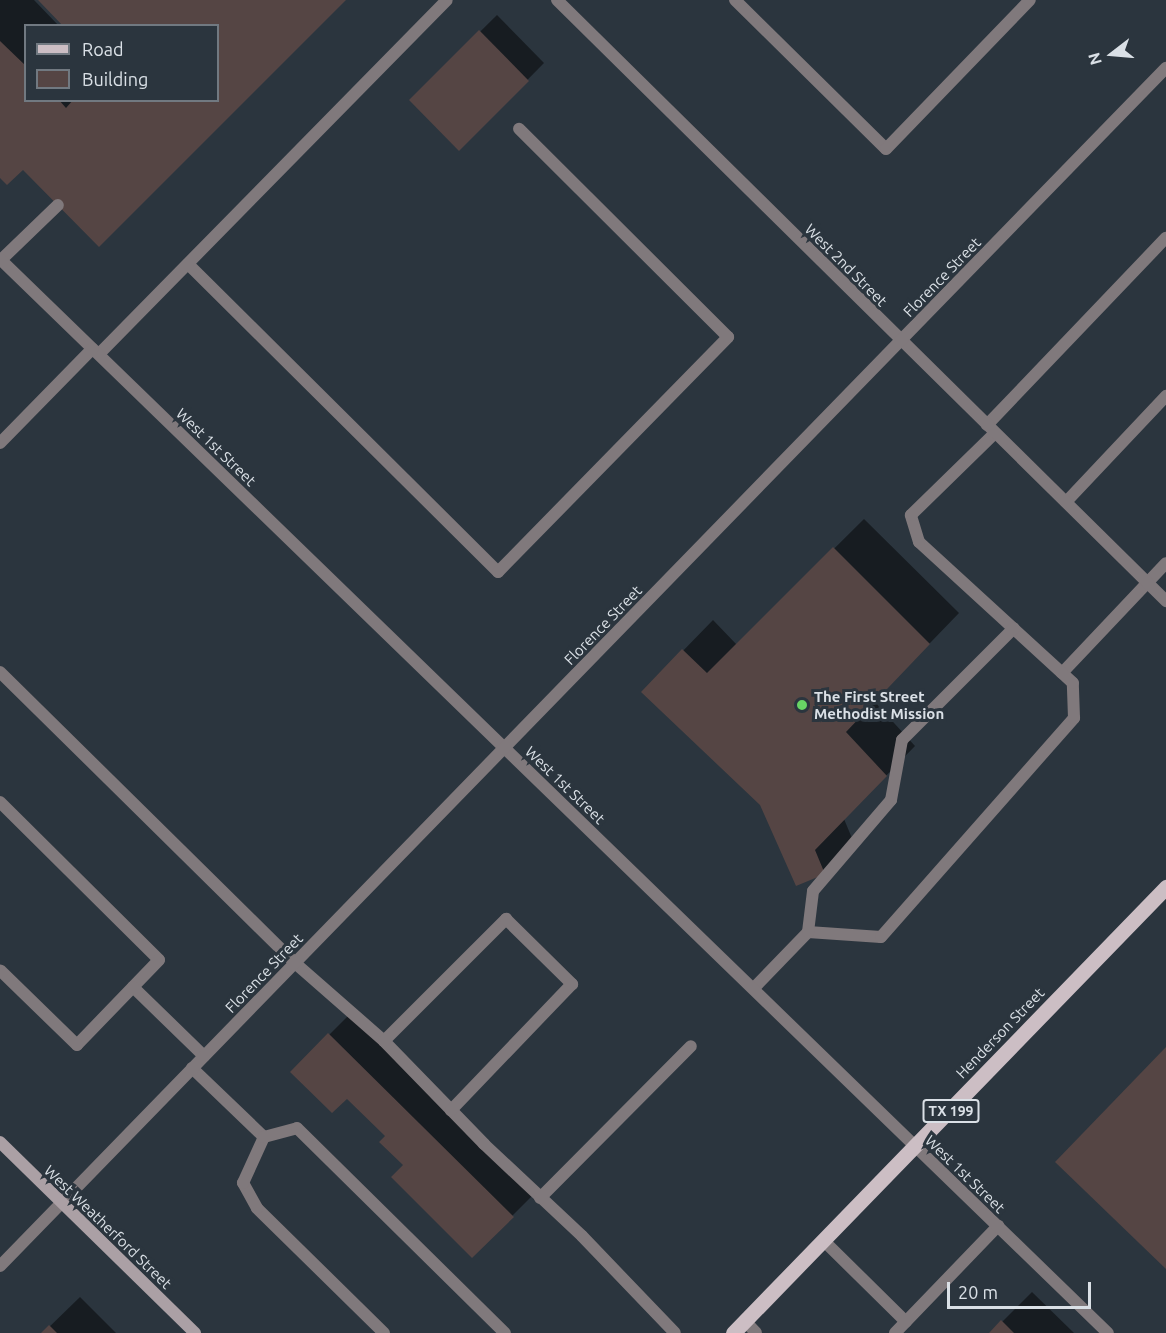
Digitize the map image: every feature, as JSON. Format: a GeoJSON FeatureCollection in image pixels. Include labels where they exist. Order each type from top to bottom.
{"type":"FeatureCollection","features":[{"type":"Feature","properties":{"kind":"main road","name":"Henderson Street"},"geometry":{"type":"LineString","coordinates":[[733,1333],[1166,887]]}},
{"type":"Feature","properties":{"kind":"main road","name":"West Weatherford Street"},"geometry":{"type":"LineString","coordinates":[[0,1142],[195,1333]]}},
{"type":"Feature","properties":{"kind":"street"},"geometry":{"type":"LineString","coordinates":[[0,443],[188,264],[447,0]]}},
{"type":"Feature","properties":{"kind":"street"},"geometry":{"type":"LineString","coordinates":[[735,0],[886,149],[1030,0]]}},
{"type":"Feature","properties":{"kind":"street","name":"West 2nd Street"},"geometry":{"type":"LineString","coordinates":[[562,2],[1166,601]]}},
{"type":"Feature","properties":{"kind":"street","name":"Florence Street"},"geometry":{"type":"LineString","coordinates":[[0,1266],[1166,68]]}},
{"type":"Feature","properties":{"kind":"street"},"geometry":{"type":"LineString","coordinates":[[188,264],[498,572],[728,337],[519,129]]}},
{"type":"Feature","properties":{"kind":"street"},"geometry":{"type":"LineString","coordinates":[[1,260],[58,205]]}},
{"type":"Feature","properties":{"kind":"street"},"geometry":{"type":"LineString","coordinates":[[808,932],[880,937],[1074,718],[1074,683],[919,542],[911,515],[1166,238]]}},
{"type":"Feature","properties":{"kind":"street","name":"West 1st Street"},"geometry":{"type":"LineString","coordinates":[[1,260],[1108,1333]]}},
{"type":"Feature","properties":{"kind":"street"},"geometry":{"type":"LineString","coordinates":[[1066,502],[1166,396]]}},
{"type":"Feature","properties":{"kind":"street"},"geometry":{"type":"LineString","coordinates":[[1062,673],[1166,563]]}},
{"type":"Feature","properties":{"kind":"street"},"geometry":{"type":"LineString","coordinates":[[754,988],[808,932],[813,891],[891,800],[902,740],[1014,628]]}},
{"type":"Feature","properties":{"kind":"street"},"geometry":{"type":"LineString","coordinates":[[0,672],[295,963],[384,1041],[540,1198],[582,1236],[675,1333]]}},
{"type":"Feature","properties":{"kind":"street"},"geometry":{"type":"LineString","coordinates":[[0,802],[159,960],[77,1045],[0,970]]}},
{"type":"Feature","properties":{"kind":"street"},"geometry":{"type":"LineString","coordinates":[[384,1041],[506,919],[572,984],[451,1110]]}},
{"type":"Feature","properties":{"kind":"street"},"geometry":{"type":"LineString","coordinates":[[133,987],[204,1056]]}},
{"type":"Feature","properties":{"kind":"street"},"geometry":{"type":"LineString","coordinates":[[540,1198],[691,1046]]}},
{"type":"Feature","properties":{"kind":"street"},"geometry":{"type":"LineString","coordinates":[[192,1068],[264,1137]]}},
{"type":"Feature","properties":{"kind":"street"},"geometry":{"type":"LineString","coordinates":[[264,1137],[297,1128],[505,1333]]}},
{"type":"Feature","properties":{"kind":"street"},"geometry":{"type":"LineString","coordinates":[[264,1137],[243,1183],[257,1208],[384,1333]]}},
{"type":"Feature","properties":{"kind":"street"},"geometry":{"type":"LineString","coordinates":[[895,1333],[998,1226]]}},
{"type":"Feature","properties":{"kind":"street"},"geometry":{"type":"LineString","coordinates":[[824,1241],[906,1322]]}},
{"type":"Feature","properties":{"kind":"street"},"geometry":{"type":"LineString","coordinates":[[745,1321],[756,1333]]}},
{"type":"Feature","properties":{"kind":"building"},"geometry":{"type":"Polygon","coordinates":[[[38,0],[346,0],[99,247],[23,170],[7,185],[0,178],[0,41],[24,64],[24,102],[61,102],[66,108],[71,102],[219,102],[219,24],[61,24],[38,0]]]}},
{"type":"Feature","properties":{"kind":"building"},"geometry":{"type":"Polygon","coordinates":[[[479,30],[529,81],[459,151],[409,100],[479,30]]]}},
{"type":"Feature","properties":{"kind":"building"},"geometry":{"type":"Polygon","coordinates":[[[833,547],[930,644],[846,732],[887,776],[815,850],[825,874],[796,886],[760,805],[641,692],[682,649],[707,673],[833,547]]]}},
{"type":"Feature","properties":{"kind":"building"},"geometry":{"type":"Polygon","coordinates":[[[328,1033],[514,1217],[472,1258],[391,1177],[403,1165],[379,1142],[385,1136],[347,1099],[332,1113],[290,1072],[328,1033]]]}},
{"type":"Feature","properties":{"kind":"building"},"geometry":{"type":"Polygon","coordinates":[[[1166,1047],[1166,1269],[1055,1162],[1166,1047]]]}},
{"type":"Feature","properties":{"kind":"building"},"geometry":{"type":"Polygon","coordinates":[[[1001,1320],[1014,1333],[989,1333],[1001,1320]]]}},
{"type":"Feature","properties":{"kind":"building"},"geometry":{"type":"Polygon","coordinates":[[[49,1325],[57,1333],[41,1333],[49,1325]]]}},
{"type":"Feature","properties":{"kind":"place","name":"The First Street Methodist Mission"},"geometry":{"type":"Point","coordinates":[802,705]}}]}
